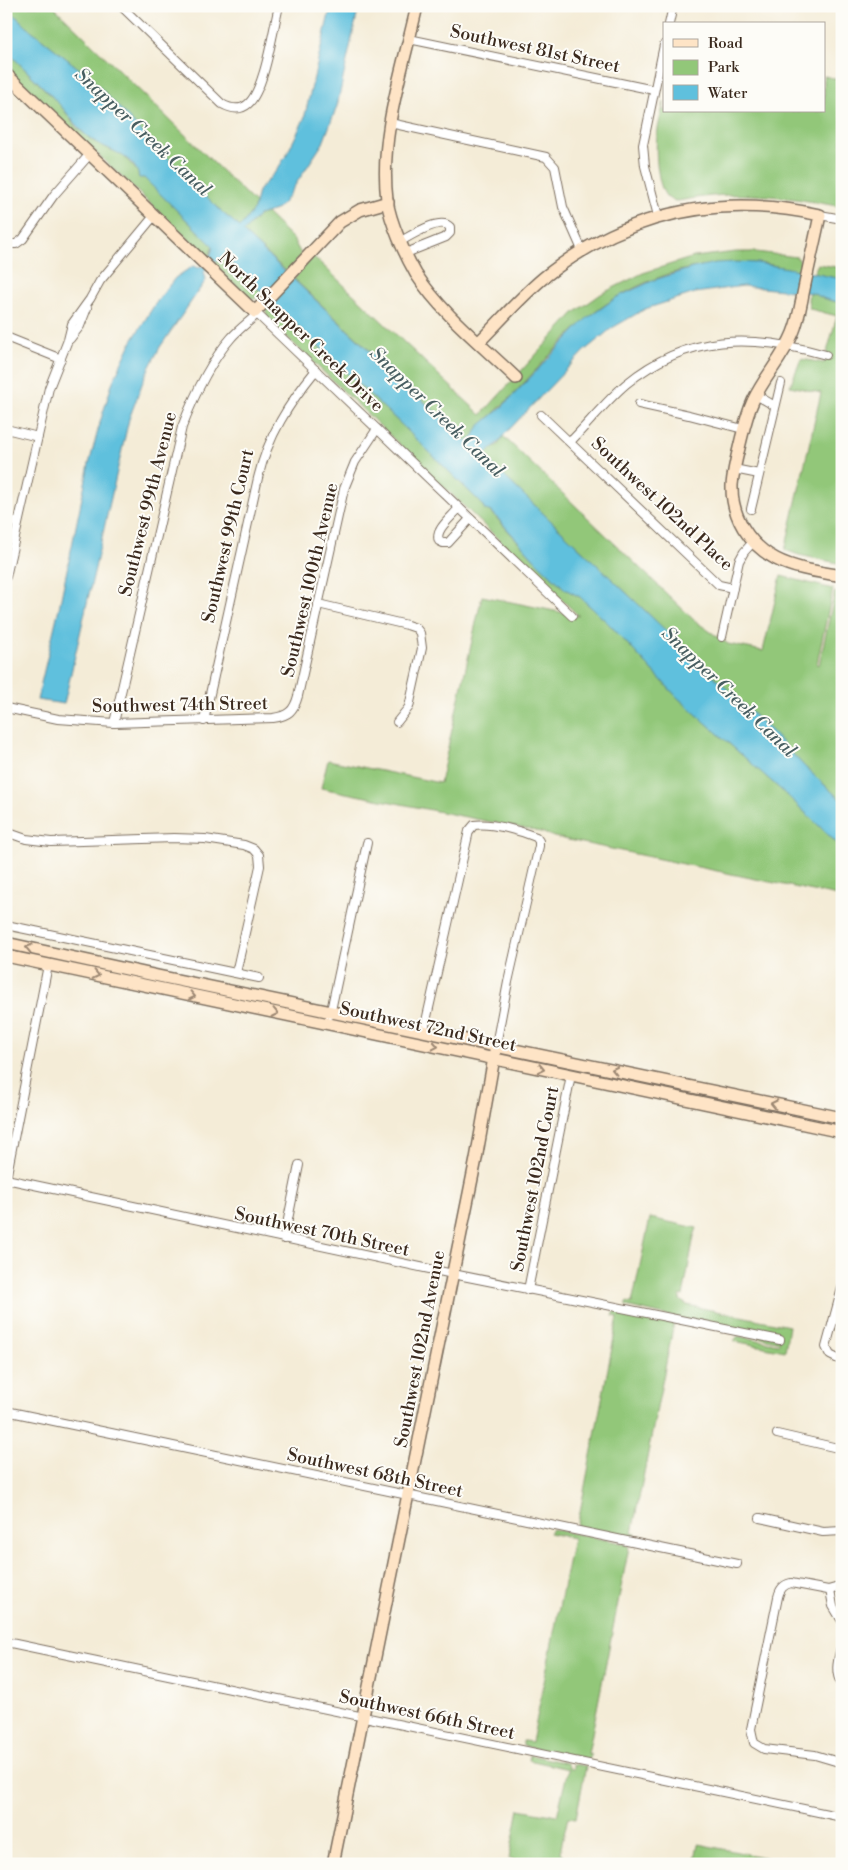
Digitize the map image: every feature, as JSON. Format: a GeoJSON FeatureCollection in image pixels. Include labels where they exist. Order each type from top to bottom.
{"type":"FeatureCollection","features":[{"type":"Feature","properties":{"kind":"street"},"geometry":{"type":"LineString","coordinates":[[121,6],[222,104],[234,109],[248,104],[254,95],[263,74],[279,6]]}},
{"type":"Feature","properties":{"kind":"street"},"geometry":{"type":"LineString","coordinates":[[416,6],[390,123],[386,154],[388,202],[401,241],[416,273],[448,313],[516,378]]}},
{"type":"Feature","properties":{"kind":"street"},"geometry":{"type":"LineString","coordinates":[[669,22],[673,6]]}},
{"type":"Feature","properties":{"kind":"street","name":"Southwest 81st Street"},"geometry":{"type":"LineString","coordinates":[[409,39],[654,90]]}},
{"type":"Feature","properties":{"kind":"street"},"geometry":{"type":"LineString","coordinates":[[658,216],[643,151],[645,132],[663,50]]}},
{"type":"Feature","properties":{"kind":"street","name":"North Snapper Creek Drive"},"geometry":{"type":"LineString","coordinates":[[6,74],[572,616]]}},
{"type":"Feature","properties":{"kind":"street"},"geometry":{"type":"LineString","coordinates":[[390,123],[530,152],[550,159],[555,167],[559,193],[566,216],[582,250]]}},
{"type":"Feature","properties":{"kind":"street"},"geometry":{"type":"LineString","coordinates":[[8,245],[16,244],[23,239],[54,195],[90,154]]}},
{"type":"Feature","properties":{"kind":"street","name":"Southwest 99th Avenue"},"geometry":{"type":"LineString","coordinates":[[114,724],[182,427],[193,401],[209,371],[232,337],[241,330],[292,272],[346,217],[365,208],[388,202]]}},
{"type":"Feature","properties":{"kind":"street"},"geometry":{"type":"LineString","coordinates":[[479,342],[545,277],[582,250],[620,231],[658,216],[709,207],[742,206],[781,208],[842,219]]}},
{"type":"Feature","properties":{"kind":"street","name":"Southwest 102nd Place"},"geometry":{"type":"LineString","coordinates":[[722,637],[741,557],[753,542],[740,523],[734,506],[732,490],[734,469],[743,429],[756,395],[788,346],[796,326],[820,215]]}},
{"type":"Feature","properties":{"kind":"street"},"geometry":{"type":"LineString","coordinates":[[6,577],[50,388],[68,340],[73,320],[90,299],[100,281],[154,216]]}},
{"type":"Feature","properties":{"kind":"street"},"geometry":{"type":"LineString","coordinates":[[401,241],[433,225],[443,223],[450,227],[450,233],[446,237],[406,253]]}},
{"type":"Feature","properties":{"kind":"street"},"geometry":{"type":"LineString","coordinates":[[6,337],[61,358]]}},
{"type":"Feature","properties":{"kind":"street","name":"Southwest 102nd Place"},"geometry":{"type":"LineString","coordinates":[[570,442],[625,386],[644,371],[669,357],[698,346],[734,341],[757,341],[826,355]]}},
{"type":"Feature","properties":{"kind":"street","name":"Southwest 99th Court"},"geometry":{"type":"LineString","coordinates":[[204,721],[264,454],[282,417],[316,370]]}},
{"type":"Feature","properties":{"kind":"street"},"geometry":{"type":"LineString","coordinates":[[751,509],[780,383]]}},
{"type":"Feature","properties":{"kind":"street"},"geometry":{"type":"LineString","coordinates":[[756,395],[775,406]]}},
{"type":"Feature","properties":{"kind":"street"},"geometry":{"type":"LineString","coordinates":[[639,404],[743,429]]}},
{"type":"Feature","properties":{"kind":"street","name":"Southwest 102nd Place"},"geometry":{"type":"LineString","coordinates":[[541,415],[719,585],[733,588]]}},
{"type":"Feature","properties":{"kind":"street"},"geometry":{"type":"LineString","coordinates":[[6,429],[38,437]]}},
{"type":"Feature","properties":{"kind":"street","name":"Southwest 100th Avenue"},"geometry":{"type":"LineString","coordinates":[[290,713],[298,696],[347,481],[356,462],[377,429]]}},
{"type":"Feature","properties":{"kind":"street"},"geometry":{"type":"LineString","coordinates":[[734,469],[759,474]]}},
{"type":"Feature","properties":{"kind":"street"},"geometry":{"type":"LineString","coordinates":[[459,508],[439,532],[439,542],[448,543],[470,518]]}},
{"type":"Feature","properties":{"kind":"street"},"geometry":{"type":"LineString","coordinates":[[6,520],[18,523]]}},
{"type":"Feature","properties":{"kind":"street"},"geometry":{"type":"LineString","coordinates":[[753,542],[782,562],[842,576]]}},
{"type":"Feature","properties":{"kind":"street"},"geometry":{"type":"LineString","coordinates":[[318,604],[407,625],[418,630],[421,636],[422,648],[409,708],[397,722]]}},
{"type":"Feature","properties":{"kind":"street","name":"Southwest 74th Street"},"geometry":{"type":"LineString","coordinates":[[8,707],[58,719],[114,724],[273,718],[290,713]]}},
{"type":"Feature","properties":{"kind":"street","name":"Southwest 102nd Avenue"},"geometry":{"type":"LineString","coordinates":[[333,1864],[486,1109],[496,1045],[539,841],[536,837],[485,824],[472,826],[467,837],[424,1030]]}},
{"type":"Feature","properties":{"kind":"street"},"geometry":{"type":"LineString","coordinates":[[6,832],[26,838],[51,842],[174,838],[205,839],[250,846],[259,855],[259,871],[236,973]]}},
{"type":"Feature","properties":{"kind":"street"},"geometry":{"type":"LineString","coordinates":[[328,1024],[367,843]]}},
{"type":"Feature","properties":{"kind":"street"},"geometry":{"type":"LineString","coordinates":[[6,925],[259,978]]}},
{"type":"Feature","properties":{"kind":"street","name":"Southwest 72nd Street"},"geometry":{"type":"LineString","coordinates":[[6,943],[51,953],[228,1003],[842,1132]]}},
{"type":"Feature","properties":{"kind":"street"},"geometry":{"type":"LineString","coordinates":[[6,1179],[51,953]]}},
{"type":"Feature","properties":{"kind":"street","name":"Southwest 72nd Street"},"geometry":{"type":"LineString","coordinates":[[6,956],[48,965],[157,982],[231,990],[842,1118]]}},
{"type":"Feature","properties":{"kind":"street"},"geometry":{"type":"LineString","coordinates":[[228,1003],[231,990]]}},
{"type":"Feature","properties":{"kind":"street","name":"Southwest 102nd Court"},"geometry":{"type":"LineString","coordinates":[[528,1290],[571,1075]]}},
{"type":"Feature","properties":{"kind":"street"},"geometry":{"type":"LineString","coordinates":[[682,1099],[704,1094],[709,1090]]}},
{"type":"Feature","properties":{"kind":"street"},"geometry":{"type":"LineString","coordinates":[[819,1127],[821,1114]]}},
{"type":"Feature","properties":{"kind":"street"},"geometry":{"type":"LineString","coordinates":[[284,1239],[299,1165]]}},
{"type":"Feature","properties":{"kind":"street","name":"Southwest 70th Street"},"geometry":{"type":"LineString","coordinates":[[6,1179],[528,1290],[780,1340]]}},
{"type":"Feature","properties":{"kind":"street"},"geometry":{"type":"LineString","coordinates":[[842,1288],[826,1347],[830,1356],[842,1361]]}},
{"type":"Feature","properties":{"kind":"street","name":"Southwest 68th Street"},"geometry":{"type":"LineString","coordinates":[[6,1411],[737,1564]]}},
{"type":"Feature","properties":{"kind":"street"},"geometry":{"type":"LineString","coordinates":[[777,1434],[842,1448]]}},
{"type":"Feature","properties":{"kind":"street"},"geometry":{"type":"LineString","coordinates":[[760,1518],[823,1532],[842,1531]]}},
{"type":"Feature","properties":{"kind":"street"},"geometry":{"type":"LineString","coordinates":[[842,1586],[830,1590],[796,1583],[786,1584],[781,1589],[751,1734],[754,1743],[764,1749],[814,1755],[842,1763]]}},
{"type":"Feature","properties":{"kind":"street"},"geometry":{"type":"LineString","coordinates":[[830,1590],[833,1606],[842,1621]]}},
{"type":"Feature","properties":{"kind":"street","name":"Southwest 66th Street"},"geometry":{"type":"LineString","coordinates":[[6,1642],[842,1817]]}},
{"type":"Feature","properties":{"kind":"street"},"geometry":{"type":"LineString","coordinates":[[841,1683],[837,1669],[842,1643]]}},
{"type":"Feature","properties":{"kind":"green space"},"geometry":{"type":"Polygon","coordinates":[[[6,6],[53,6],[255,203],[254,209],[240,227],[224,214],[142,132],[92,79],[27,27],[6,6]]]}},
{"type":"Feature","properties":{"kind":"green space"},"geometry":{"type":"Polygon","coordinates":[[[6,50],[62,107],[76,127],[93,141],[121,153],[139,173],[138,176],[144,178],[213,246],[208,258],[6,68],[6,50]]]}},
{"type":"Feature","properties":{"kind":"green space"},"geometry":{"type":"Polygon","coordinates":[[[826,76],[842,80],[842,207],[760,195],[721,195],[678,201],[672,200],[664,192],[659,177],[656,150],[663,106],[663,112],[826,112],[826,76]]]}},
{"type":"Feature","properties":{"kind":"green space"},"geometry":{"type":"Polygon","coordinates":[[[266,213],[293,239],[302,256],[286,271],[243,232],[259,215],[266,213]]]}},
{"type":"Feature","properties":{"kind":"green space"},"geometry":{"type":"Polygon","coordinates":[[[736,252],[756,252],[797,257],[802,264],[801,272],[757,263],[712,264],[689,268],[667,275],[624,293],[605,305],[577,328],[508,400],[480,426],[474,437],[466,441],[294,279],[313,256],[481,415],[574,313],[601,294],[643,273],[694,257],[736,252]]]}},
{"type":"Feature","properties":{"kind":"green space"},"geometry":{"type":"Polygon","coordinates":[[[226,258],[263,294],[254,299],[247,297],[213,264],[218,259],[226,258]]]}},
{"type":"Feature","properties":{"kind":"green space"},"geometry":{"type":"Polygon","coordinates":[[[818,264],[842,268],[842,279],[813,274],[818,264]]]}},
{"type":"Feature","properties":{"kind":"green space"},"geometry":{"type":"Polygon","coordinates":[[[809,293],[842,303],[842,564],[799,555],[785,550],[821,393],[790,386],[801,359],[824,363],[837,316],[810,309],[809,293]]]}},
{"type":"Feature","properties":{"kind":"green space"},"geometry":{"type":"Polygon","coordinates":[[[272,302],[404,427],[483,507],[491,512],[536,561],[565,589],[580,597],[608,623],[677,697],[789,797],[842,848],[842,897],[554,837],[541,832],[321,788],[328,760],[440,783],[482,596],[579,616],[269,320],[266,310],[272,302]]]}},
{"type":"Feature","properties":{"kind":"green space"},"geometry":{"type":"Polygon","coordinates":[[[503,436],[695,621],[728,644],[763,651],[781,576],[833,589],[817,664],[819,665],[835,592],[842,593],[842,801],[483,456],[498,445],[503,436]]]}},
{"type":"Feature","properties":{"kind":"green space"},"geometry":{"type":"Polygon","coordinates":[[[650,1218],[697,1228],[683,1296],[680,1295],[680,1300],[687,1305],[789,1326],[785,1351],[734,1341],[738,1336],[778,1344],[780,1342],[626,1306],[626,1302],[632,1303],[650,1218]]]}},
{"type":"Feature","properties":{"kind":"green space"},"geometry":{"type":"Polygon","coordinates":[[[615,1311],[674,1323],[632,1533],[636,1534],[634,1539],[577,1527],[618,1317],[613,1316],[615,1311]]]}},
{"type":"Feature","properties":{"kind":"green space"},"geometry":{"type":"Polygon","coordinates":[[[552,1529],[626,1544],[629,1547],[588,1754],[591,1755],[589,1760],[523,1746],[523,1741],[532,1742],[573,1538],[549,1533],[552,1529]]]}},
{"type":"Feature","properties":{"kind":"green space"},"geometry":{"type":"Polygon","coordinates":[[[530,1755],[567,1763],[570,1769],[573,1769],[573,1764],[586,1766],[576,1818],[568,1817],[560,1852],[566,1860],[584,1864],[530,1864],[509,1859],[519,1809],[557,1816],[568,1769],[529,1760],[530,1755]]]}},
{"type":"Feature","properties":{"kind":"green space"},"geometry":{"type":"Polygon","coordinates":[[[698,1844],[797,1864],[694,1864],[698,1844]]]}},
{"type":"Feature","properties":{"kind":"water","name":"Snapper Creek Canal"},"geometry":{"type":"Polygon","coordinates":[[[331,6],[359,6],[337,106],[323,143],[284,202],[276,210],[259,215],[243,232],[466,441],[471,439],[479,426],[501,408],[586,319],[617,297],[654,280],[692,268],[715,263],[736,262],[757,263],[842,279],[842,303],[825,299],[812,293],[743,286],[695,293],[645,309],[612,328],[584,351],[483,456],[842,801],[842,848],[789,797],[677,697],[608,623],[580,597],[565,589],[536,561],[492,512],[485,510],[482,504],[404,427],[226,258],[214,263],[204,272],[206,280],[160,347],[145,376],[129,419],[64,704],[37,700],[59,608],[89,464],[113,381],[132,341],[155,304],[175,278],[193,266],[199,268],[204,264],[210,256],[213,246],[144,178],[139,178],[137,170],[126,158],[97,143],[81,130],[54,98],[6,50],[6,7],[27,27],[92,79],[224,214],[240,227],[254,209],[258,191],[277,170],[287,154],[304,119],[331,6]]]}}]}
